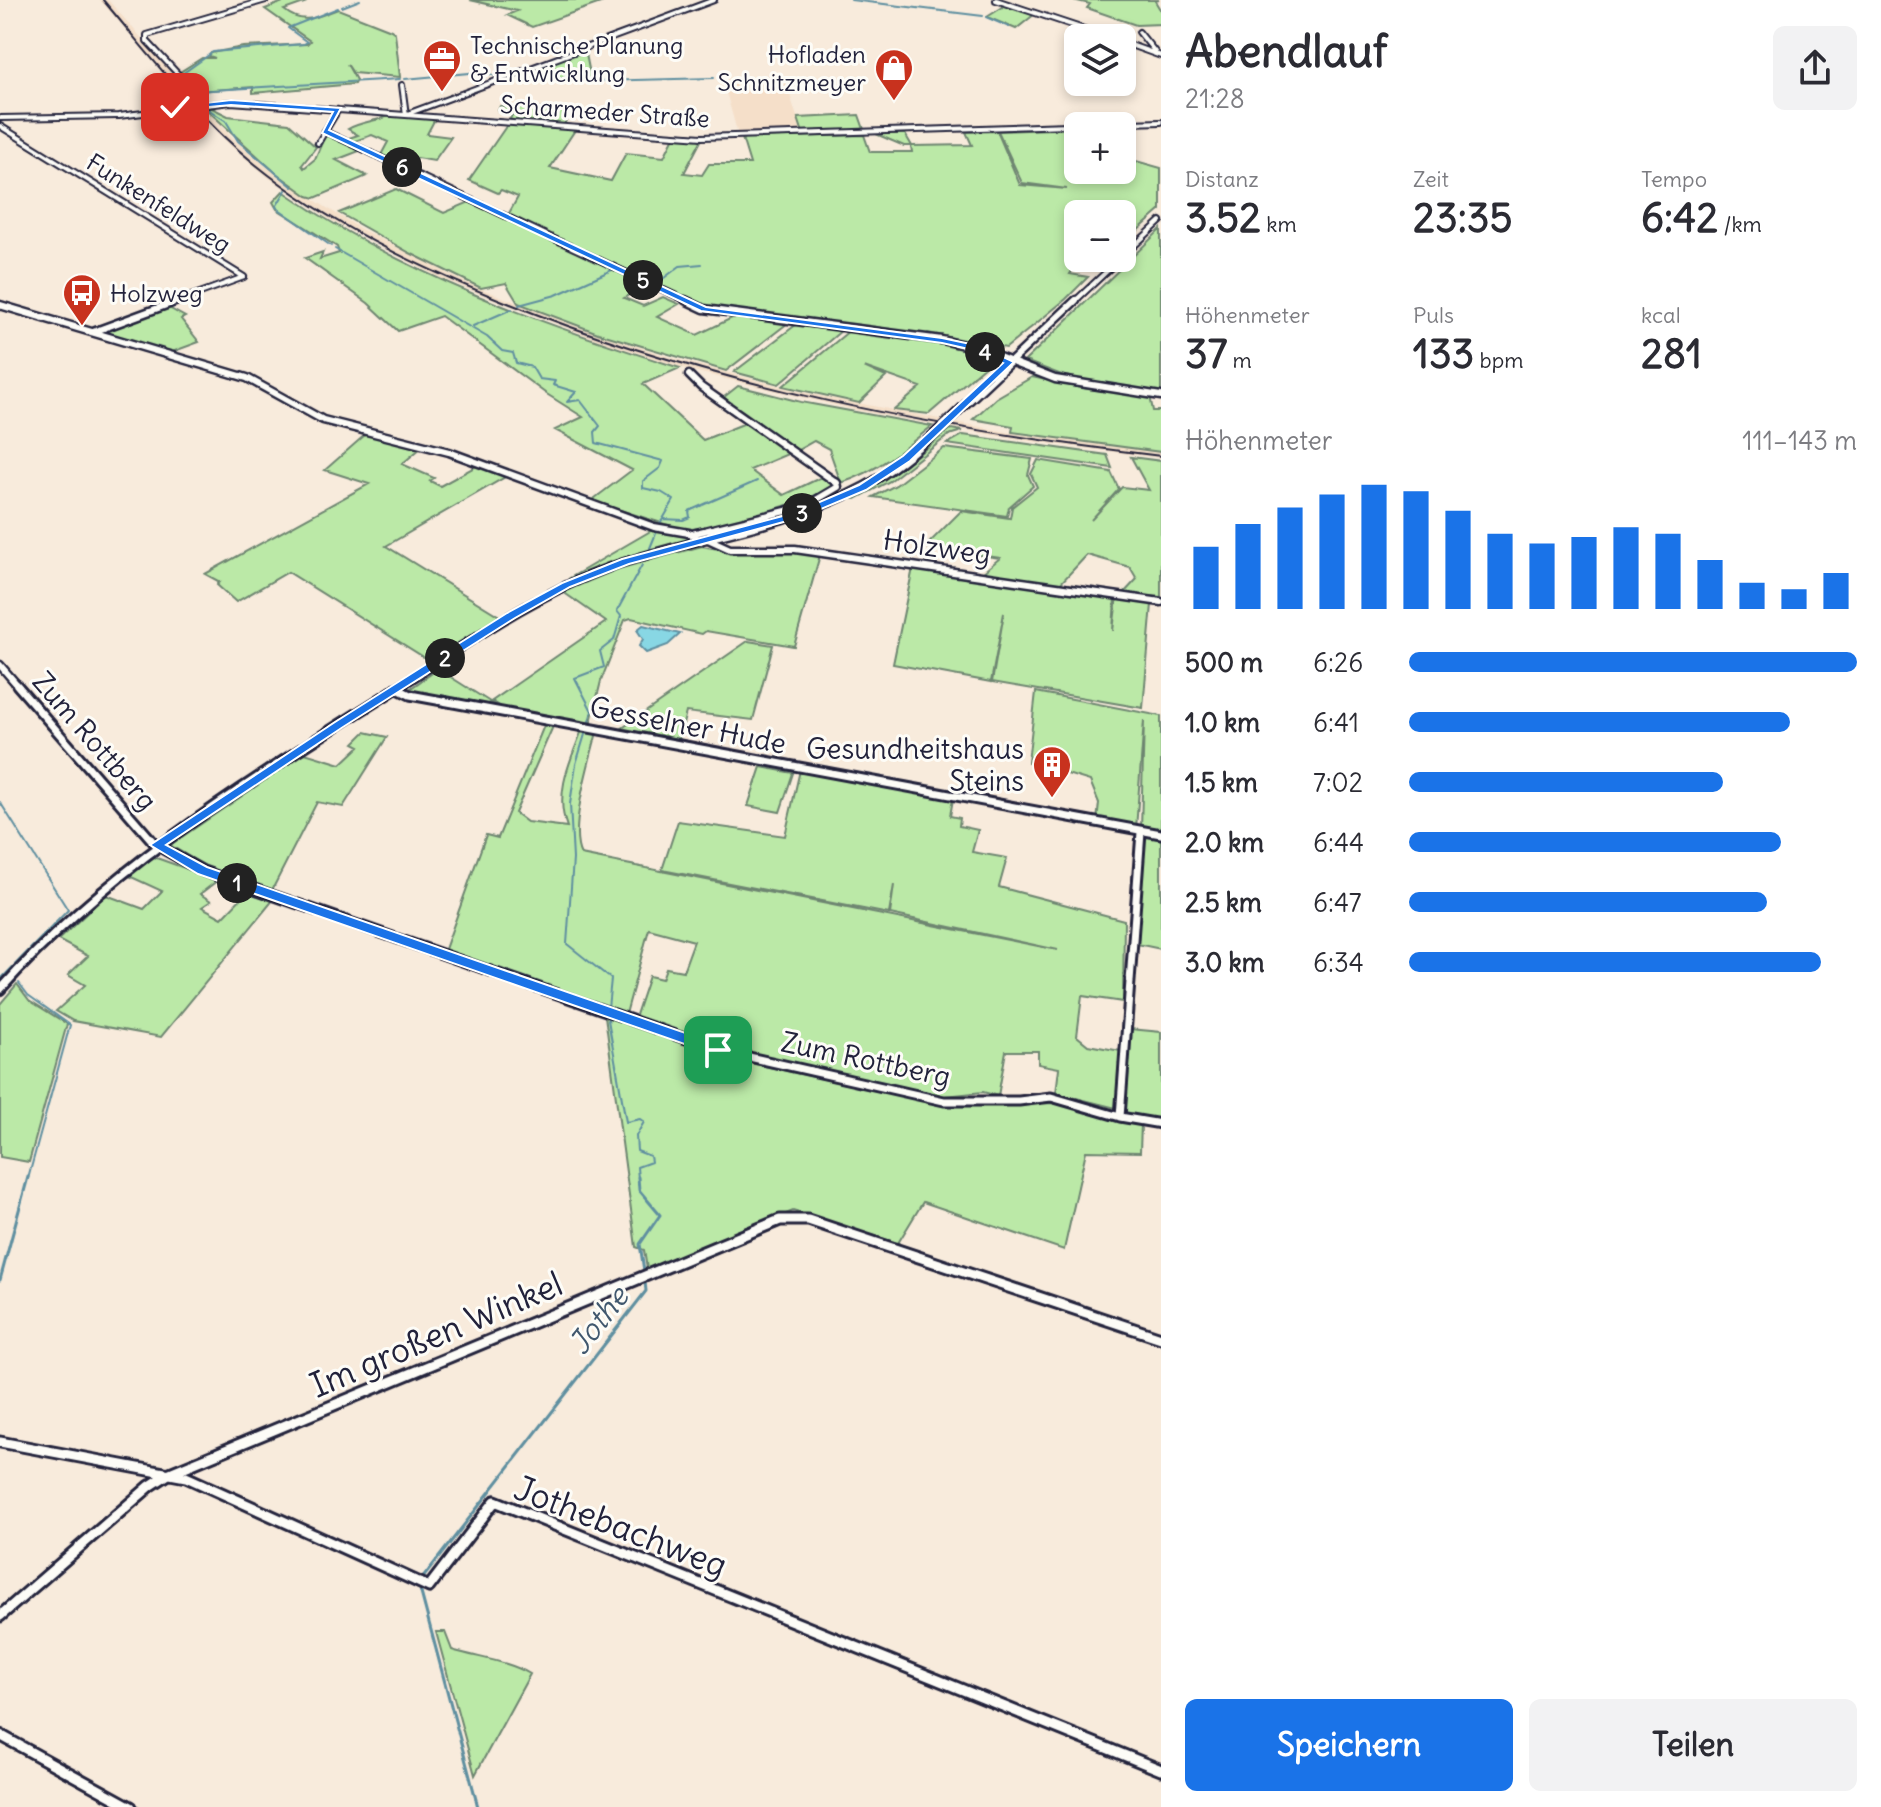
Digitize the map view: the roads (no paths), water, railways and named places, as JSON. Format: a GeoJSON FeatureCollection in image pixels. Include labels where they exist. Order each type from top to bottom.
{"type":"FeatureCollection","features":[{"type":"Feature","properties":{"kind":"street"},"geometry":{"type":"LineString","coordinates":[[205,103],[147,41],[147,35],[266,0]]}},
{"type":"Feature","properties":{"kind":"street"},"geometry":{"type":"LineString","coordinates":[[702,0],[712,1]]}},
{"type":"Feature","properties":{"kind":"street"},"geometry":{"type":"LineString","coordinates":[[996,0],[1069,24]]}},
{"type":"Feature","properties":{"kind":"street"},"geometry":{"type":"LineString","coordinates":[[402,85],[406,115],[712,1]]}},
{"type":"Feature","properties":{"kind":"street"},"geometry":{"type":"LineString","coordinates":[[1139,32],[1153,53]]}},
{"type":"Feature","properties":{"kind":"street"},"geometry":{"type":"LineString","coordinates":[[1136,47],[1161,56]]}},
{"type":"Feature","properties":{"kind":"street","name":"Scharmeder Straße"},"geometry":{"type":"LineString","coordinates":[[0,118],[129,116],[205,103],[712,137],[1161,122]]}},
{"type":"Feature","properties":{"kind":"street"},"geometry":{"type":"LineString","coordinates":[[318,143],[338,110]]}},
{"type":"Feature","properties":{"kind":"street","name":"Funkenfeldweg"},"geometry":{"type":"LineString","coordinates":[[0,126],[244,276],[93,332]]}},
{"type":"Feature","properties":{"kind":"street"},"geometry":{"type":"LineString","coordinates":[[324,131],[704,309],[942,340],[976,348],[1055,379],[1161,396]]}},
{"type":"Feature","properties":{"kind":"street"},"geometry":{"type":"LineString","coordinates":[[1136,245],[1161,221]]}},
{"type":"Feature","properties":{"kind":"street"},"geometry":{"type":"LineString","coordinates":[[0,990],[58,928],[156,845],[511,616],[566,585],[626,561],[798,515],[847,495],[897,466],[1107,272]]}},
{"type":"Feature","properties":{"kind":"street","name":"Holzweg"},"geometry":{"type":"LineString","coordinates":[[0,305],[247,378],[330,422],[449,452],[654,527],[692,534],[730,549],[795,549],[1161,602]]}},
{"type":"Feature","properties":{"kind":"street"},"geometry":{"type":"LineString","coordinates":[[689,375],[701,387],[837,483],[838,487],[770,515],[718,528],[701,529],[692,534]]}},
{"type":"Feature","properties":{"kind":"street","name":"Zum Rottberg"},"geometry":{"type":"LineString","coordinates":[[0,665],[156,845],[203,871],[718,1050],[944,1101],[1019,1101],[1051,1097],[1120,1117],[1161,1124]]}},
{"type":"Feature","properties":{"kind":"street","name":"Gesselner Hude"},"geometry":{"type":"LineString","coordinates":[[396,688],[410,695],[450,703],[1161,834]]}},
{"type":"Feature","properties":{"kind":"street"},"geometry":{"type":"LineString","coordinates":[[1120,1117],[1141,832]]}},
{"type":"Feature","properties":{"kind":"street","name":"Im großen Winkel"},"geometry":{"type":"LineString","coordinates":[[0,1616],[150,1486],[170,1473],[780,1220],[795,1218],[1161,1338]]}},
{"type":"Feature","properties":{"kind":"street","name":"Jothebachweg"},"geometry":{"type":"LineString","coordinates":[[0,1442],[186,1477],[429,1587],[495,1501],[1161,1770]]}},
{"type":"Feature","properties":{"kind":"street"},"geometry":{"type":"LineString","coordinates":[[0,1735],[131,1807]]}},
{"type":"Feature","properties":{"kind":"water"},"geometry":{"type":"Polygon","coordinates":[[[643,625],[680,634],[668,645],[646,653],[639,646],[643,639],[637,630],[643,625]]]}},
{"type":"Feature","properties":{"kind":"waterway"},"geometry":{"type":"LineString","coordinates":[[342,7],[360,0]]}},
{"type":"Feature","properties":{"kind":"waterway"},"geometry":{"type":"LineString","coordinates":[[851,0],[983,16]]}},
{"type":"Feature","properties":{"kind":"waterway"},"geometry":{"type":"LineString","coordinates":[[182,74],[213,52],[303,44],[307,42],[288,28],[338,8]]}},
{"type":"Feature","properties":{"kind":"waterway"},"geometry":{"type":"LineString","coordinates":[[986,17],[1009,27]]}},
{"type":"Feature","properties":{"kind":"waterway"},"geometry":{"type":"LineString","coordinates":[[405,79],[480,72],[501,77]]}},
{"type":"Feature","properties":{"kind":"waterway"},"geometry":{"type":"LineString","coordinates":[[176,76],[199,102]]}},
{"type":"Feature","properties":{"kind":"waterway"},"geometry":{"type":"LineString","coordinates":[[511,77],[596,81],[714,78]]}},
{"type":"Feature","properties":{"kind":"waterway"},"geometry":{"type":"LineString","coordinates":[[195,91],[400,79]]}},
{"type":"Feature","properties":{"kind":"waterway"},"geometry":{"type":"LineString","coordinates":[[205,107],[226,121],[238,141],[293,187]]}},
{"type":"Feature","properties":{"kind":"waterway"},"geometry":{"type":"LineString","coordinates":[[286,190],[276,207],[331,246]]}},
{"type":"Feature","properties":{"kind":"waterway"},"geometry":{"type":"LineString","coordinates":[[335,249],[487,337],[502,351],[513,353],[516,363],[532,367],[539,379],[555,381],[553,385],[576,392],[567,402],[580,400],[600,426],[595,432],[596,443],[663,461],[660,468],[643,481],[643,488],[661,492],[674,500],[663,519]]}},
{"type":"Feature","properties":{"kind":"waterway"},"geometry":{"type":"LineString","coordinates":[[645,280],[660,281],[680,266],[702,264]]}},
{"type":"Feature","properties":{"kind":"waterway"},"geometry":{"type":"LineString","coordinates":[[519,305],[556,295],[614,269]]}},
{"type":"Feature","properties":{"kind":"waterway"},"geometry":{"type":"LineString","coordinates":[[473,326],[512,309]]}},
{"type":"Feature","properties":{"kind":"waterway"},"geometry":{"type":"LineString","coordinates":[[663,519],[683,520],[690,517],[689,511],[757,481]]}},
{"type":"Feature","properties":{"kind":"waterway"},"geometry":{"type":"LineString","coordinates":[[659,524],[663,519]]}},
{"type":"Feature","properties":{"kind":"waterway"},"geometry":{"type":"LineString","coordinates":[[650,548],[657,531]]}},
{"type":"Feature","properties":{"kind":"waterway"},"geometry":{"type":"LineString","coordinates":[[588,725],[592,711],[575,678],[604,667],[600,651],[614,640],[621,616],[617,611],[642,565]]}},
{"type":"Feature","properties":{"kind":"waterway","name":"Jothe"},"geometry":{"type":"LineString","coordinates":[[586,731],[576,764],[570,804],[573,859],[567,944],[611,979],[608,1008]]}},
{"type":"Feature","properties":{"kind":"waterway"},"geometry":{"type":"LineString","coordinates":[[0,802],[68,910],[0,980]]}},
{"type":"Feature","properties":{"kind":"waterway"},"geometry":{"type":"LineString","coordinates":[[19,983],[28,995],[70,1025],[28,1179]]}},
{"type":"Feature","properties":{"kind":"waterway","name":"Jothe"},"geometry":{"type":"LineString","coordinates":[[607,1014],[626,1122],[640,1119],[644,1122],[636,1136],[637,1151],[650,1156],[651,1162],[637,1167],[638,1179]]}},
{"type":"Feature","properties":{"kind":"waterway"},"geometry":{"type":"LineString","coordinates":[[0,1280],[28,1177]]}},
{"type":"Feature","properties":{"kind":"waterway","name":"Jothe"},"geometry":{"type":"LineString","coordinates":[[638,1177],[639,1190],[660,1215],[640,1244],[644,1271]]}},
{"type":"Feature","properties":{"kind":"waterway","name":"Jothe"},"geometry":{"type":"LineString","coordinates":[[422,1579],[646,1291],[645,1282]]}},
{"type":"Feature","properties":{"kind":"waterway","name":"Jothe"},"geometry":{"type":"LineString","coordinates":[[420,1589],[478,1807]]}},
{"type":"Feature","properties":{"kind":"railway"},"geometry":{"type":"LineString","coordinates":[[103,0],[194,106],[234,146],[283,186],[374,242],[470,288],[663,358],[826,401],[993,432],[1161,456]]}},
{"type":"Feature","properties":{"kind":"place","name":"Technische Planung & Entwicklung"},"geometry":{"type":"Point","coordinates":[442,93]}},
{"type":"Feature","properties":{"kind":"place","name":"Hofladen Schnitzmeyer"},"geometry":{"type":"Point","coordinates":[894,102]}},
{"type":"Feature","properties":{"kind":"place","name":"Holzweg"},"geometry":{"type":"Point","coordinates":[82,327]}},
{"type":"Feature","properties":{"kind":"place","name":"Gesundheitshaus Steins"},"geometry":{"type":"Point","coordinates":[1052,799]}}]}
